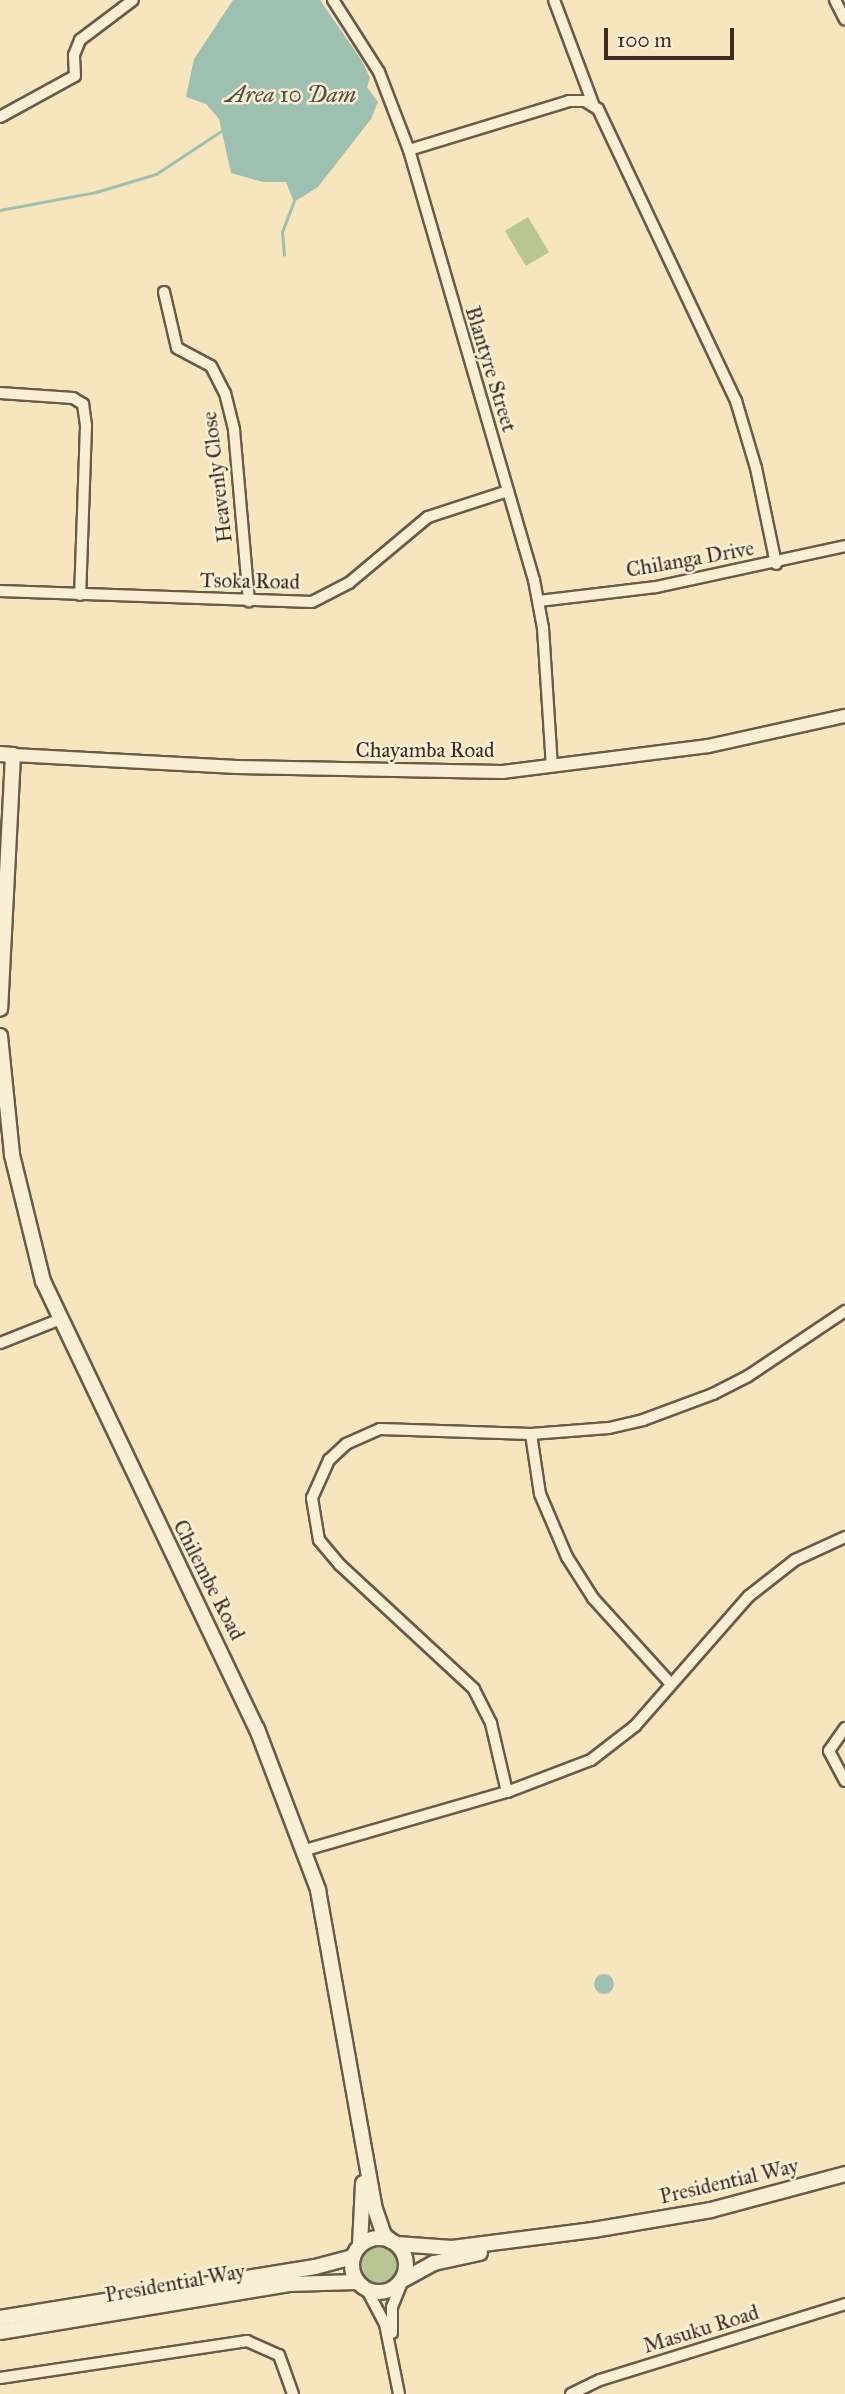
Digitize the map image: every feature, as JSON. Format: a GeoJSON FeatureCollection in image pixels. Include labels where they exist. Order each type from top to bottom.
{"type":"FeatureCollection","features":[{"type":"Feature","properties":{"kind":"main road"},"geometry":{"type":"LineString","coordinates":[[0,1009],[6,755]]}},
{"type":"Feature","properties":{"kind":"main road","name":"Chilembe Road"},"geometry":{"type":"LineString","coordinates":[[0,1036],[16,1177],[39,1269],[58,1320],[257,1729],[318,1890],[328,1933],[363,2150]]}},
{"type":"Feature","properties":{"kind":"main road"},"geometry":{"type":"LineString","coordinates":[[363,2150],[379,2223],[407,2261],[403,2280],[387,2292],[362,2286],[357,2251],[363,2150]]}},
{"type":"Feature","properties":{"kind":"main road","name":"Presidential Way"},"geometry":{"type":"LineString","coordinates":[[394,2242],[452,2248],[539,2238],[711,2210],[845,2174]]}},
{"type":"Feature","properties":{"kind":"main road","name":"Presidential Way"},"geometry":{"type":"LineString","coordinates":[[403,2280],[433,2263],[539,2238]]}},
{"type":"Feature","properties":{"kind":"main road"},"geometry":{"type":"LineString","coordinates":[[357,2251],[372,2239],[394,2242]]}},
{"type":"Feature","properties":{"kind":"main road","name":"Presidential Way"},"geometry":{"type":"LineString","coordinates":[[0,2318],[315,2267],[357,2251]]}},
{"type":"Feature","properties":{"kind":"main road","name":"Presidential Way"},"geometry":{"type":"LineString","coordinates":[[0,2332],[289,2284],[362,2286]]}},
{"type":"Feature","properties":{"kind":"street"},"geometry":{"type":"LineString","coordinates":[[0,117],[75,76],[74,55],[80,40],[133,0]]}},
{"type":"Feature","properties":{"kind":"street","name":"Blantyre Street"},"geometry":{"type":"LineString","coordinates":[[333,0],[379,72],[409,150],[508,491],[539,601],[552,766]]}},
{"type":"Feature","properties":{"kind":"street"},"geometry":{"type":"LineString","coordinates":[[554,0],[593,104],[736,401],[757,468],[776,564]]}},
{"type":"Feature","properties":{"kind":"street"},"geometry":{"type":"LineString","coordinates":[[835,0],[845,20]]}},
{"type":"Feature","properties":{"kind":"street"},"geometry":{"type":"LineString","coordinates":[[409,150],[557,104],[577,100],[593,104]]}},
{"type":"Feature","properties":{"kind":"street","name":"Heavenly Close"},"geometry":{"type":"LineString","coordinates":[[164,292],[177,348],[211,366],[225,393],[233,430],[249,601]]}},
{"type":"Feature","properties":{"kind":"street"},"geometry":{"type":"LineString","coordinates":[[0,393],[73,398],[83,404],[86,426],[80,595]]}},
{"type":"Feature","properties":{"kind":"street","name":"Tsoka Road"},"geometry":{"type":"LineString","coordinates":[[0,591],[249,601],[323,599],[349,583],[428,517],[508,491]]}},
{"type":"Feature","properties":{"kind":"street","name":"Chilanga Drive"},"geometry":{"type":"LineString","coordinates":[[539,601],[656,587],[776,564],[845,546]]}},
{"type":"Feature","properties":{"kind":"street","name":"Chayamba Road"},"geometry":{"type":"LineString","coordinates":[[6,755],[421,773],[552,766],[708,746],[845,716]]}},
{"type":"Feature","properties":{"kind":"street"},"geometry":{"type":"LineString","coordinates":[[507,1792],[491,1723],[474,1689],[327,1552],[315,1529],[312,1498],[329,1460],[366,1433],[396,1427],[531,1434],[609,1428],[702,1399],[748,1376],[845,1311]]}},
{"type":"Feature","properties":{"kind":"street"},"geometry":{"type":"LineString","coordinates":[[0,1343],[58,1320]]}},
{"type":"Feature","properties":{"kind":"street"},"geometry":{"type":"LineString","coordinates":[[531,1434],[540,1494],[567,1557],[593,1598],[671,1684]]}},
{"type":"Feature","properties":{"kind":"street"},"geometry":{"type":"LineString","coordinates":[[302,1851],[507,1792],[575,1768],[609,1749],[671,1684],[720,1626],[769,1578],[804,1555],[845,1537]]}},
{"type":"Feature","properties":{"kind":"street"},"geometry":{"type":"LineString","coordinates":[[845,1728],[829,1751],[845,1781]]}},
{"type":"Feature","properties":{"kind":"street"},"geometry":{"type":"LineString","coordinates":[[393,2357],[391,2316],[403,2280]]}},
{"type":"Feature","properties":{"kind":"street"},"geometry":{"type":"LineString","coordinates":[[362,2286],[381,2313],[393,2357],[399,2394]]}},
{"type":"Feature","properties":{"kind":"street","name":"Masuku Road"},"geometry":{"type":"LineString","coordinates":[[570,2394],[600,2380],[845,2304]]}},
{"type":"Feature","properties":{"kind":"street"},"geometry":{"type":"LineString","coordinates":[[0,2378],[247,2341],[279,2355],[293,2394]]}},
{"type":"Feature","properties":{"kind":"green space"},"geometry":{"type":"Polygon","coordinates":[[[528,217],[549,252],[526,266],[505,231],[528,217]]]}},
{"type":"Feature","properties":{"kind":"green space"},"geometry":{"type":"Polygon","coordinates":[[[378,2245],[392,2251],[398,2265],[392,2279],[378,2285],[364,2279],[358,2265],[364,2251],[378,2245]]]}},
{"type":"Feature","properties":{"kind":"water","name":"Area 10 Dam"},"geometry":{"type":"Polygon","coordinates":[[[233,0],[320,0],[362,61],[370,78],[367,87],[378,102],[371,119],[318,187],[294,202],[286,182],[263,182],[231,173],[219,119],[206,104],[186,97],[194,59],[233,0]]]}},
{"type":"Feature","properties":{"kind":"water"},"geometry":{"type":"Polygon","coordinates":[[[604,1974],[611,1977],[614,1984],[611,1991],[604,1994],[597,1991],[594,1984],[597,1977],[604,1974]]]}},
{"type":"Feature","properties":{"kind":"waterway"},"geometry":{"type":"LineString","coordinates":[[0,210],[96,192],[156,174],[221,131]]}},
{"type":"Feature","properties":{"kind":"waterway"},"geometry":{"type":"LineString","coordinates":[[284,255],[282,232],[294,201]]}}]}
